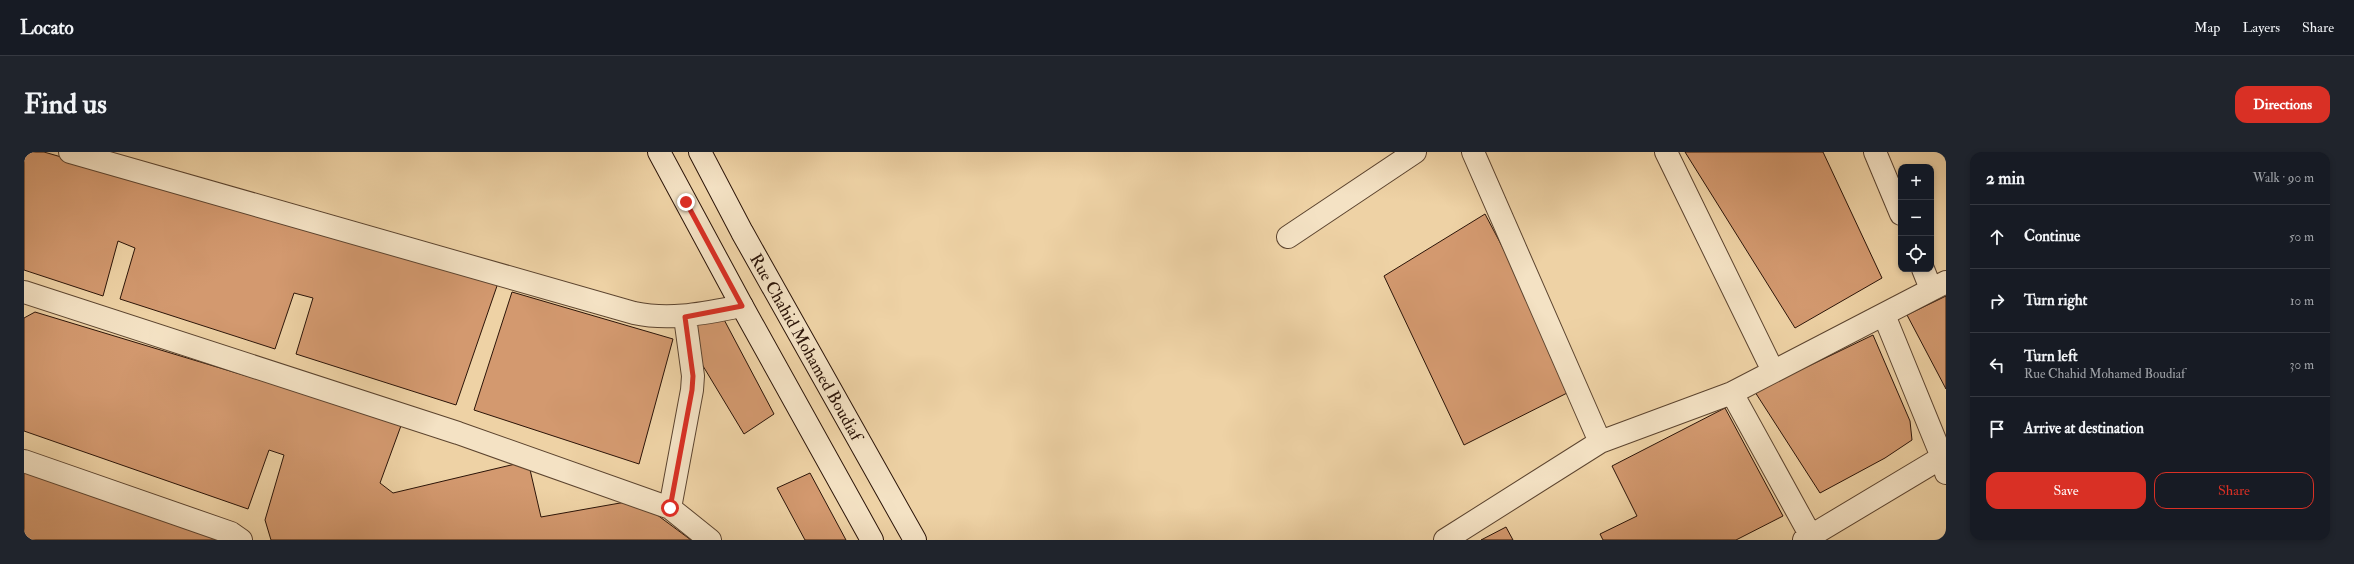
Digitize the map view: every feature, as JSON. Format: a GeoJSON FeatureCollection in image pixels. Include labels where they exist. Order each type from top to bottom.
{"type":"FeatureCollection","features":[{"type":"Feature","properties":{"kind":"street"},"geometry":{"type":"LineString","coordinates":[[70,152],[634,313],[653,317],[685,317],[742,306]]}},
{"type":"Feature","properties":{"kind":"street","name":"Rue Chahid Mohamed Boudiaf"},"geometry":{"type":"LineString","coordinates":[[659,152],[742,306],[872,540]]}},
{"type":"Feature","properties":{"kind":"street","name":"Rue Chahid Mohamed Boudiaf"},"geometry":{"type":"LineString","coordinates":[[700,152],[746,239],[914,540]]}},
{"type":"Feature","properties":{"kind":"street"},"geometry":{"type":"LineString","coordinates":[[1288,237],[1415,152]]}},
{"type":"Feature","properties":{"kind":"street"},"geometry":{"type":"LineString","coordinates":[[1473,152],[1600,442]]}},
{"type":"Feature","properties":{"kind":"street"},"geometry":{"type":"LineString","coordinates":[[1666,152],[1773,371]]}},
{"type":"Feature","properties":{"kind":"street"},"geometry":{"type":"LineString","coordinates":[[1875,152],[1898,207]]}},
{"type":"Feature","properties":{"kind":"street"},"geometry":{"type":"LineString","coordinates":[[1444,540],[1600,442],[1732,393],[1884,315],[1934,280]]}},
{"type":"Feature","properties":{"kind":"street"},"geometry":{"type":"LineString","coordinates":[[24,292],[458,433],[670,508],[710,540]]}},
{"type":"Feature","properties":{"kind":"street"},"geometry":{"type":"LineString","coordinates":[[1732,393],[1809,539],[1945,462],[1884,315]]}},
{"type":"Feature","properties":{"kind":"street"},"geometry":{"type":"LineString","coordinates":[[670,508],[692,390],[693,376],[685,317]]}},
{"type":"Feature","properties":{"kind":"street"},"geometry":{"type":"LineString","coordinates":[[24,461],[231,533],[241,540]]}},
{"type":"Feature","properties":{"kind":"building"},"geometry":{"type":"Polygon","coordinates":[[[24,152],[44,152],[498,283],[456,405],[296,354],[313,298],[294,293],[275,349],[120,299],[135,248],[118,241],[103,296],[24,270],[24,152]]]}},
{"type":"Feature","properties":{"kind":"building"},"geometry":{"type":"Polygon","coordinates":[[[1685,152],[1823,152],[1882,278],[1795,328],[1685,152]]]}},
{"type":"Feature","properties":{"kind":"building"},"geometry":{"type":"Polygon","coordinates":[[[1485,214],[1577,388],[1464,445],[1384,276],[1485,214]]]}},
{"type":"Feature","properties":{"kind":"building"},"geometry":{"type":"Polygon","coordinates":[[[512,292],[673,339],[639,464],[474,410],[512,292]]]}},
{"type":"Feature","properties":{"kind":"building"},"geometry":{"type":"Polygon","coordinates":[[[1946,296],[1946,389],[1907,315],[1946,296]]]}},
{"type":"Feature","properties":{"kind":"building"},"geometry":{"type":"Polygon","coordinates":[[[35,312],[402,423],[380,483],[393,493],[528,461],[541,517],[637,500],[691,540],[271,540],[265,520],[284,455],[269,450],[248,509],[24,431],[24,318],[35,312]]]}},
{"type":"Feature","properties":{"kind":"building"},"geometry":{"type":"Polygon","coordinates":[[[720,312],[774,414],[744,434],[700,361],[693,326],[720,312]]]}},
{"type":"Feature","properties":{"kind":"building"},"geometry":{"type":"Polygon","coordinates":[[[1873,335],[1910,421],[1912,440],[1885,458],[1820,493],[1755,392],[1873,335]]]}},
{"type":"Feature","properties":{"kind":"building"},"geometry":{"type":"Polygon","coordinates":[[[1725,408],[1783,516],[1736,540],[1603,540],[1600,534],[1637,516],[1612,466],[1725,408]]]}},
{"type":"Feature","properties":{"kind":"building"},"geometry":{"type":"Polygon","coordinates":[[[24,468],[239,540],[24,540],[24,468]]]}},
{"type":"Feature","properties":{"kind":"building"},"geometry":{"type":"Polygon","coordinates":[[[810,473],[846,540],[805,540],[777,488],[810,473]]]}},
{"type":"Feature","properties":{"kind":"building"},"geometry":{"type":"Polygon","coordinates":[[[1506,527],[1513,540],[1481,540],[1506,527]]]}},
{"type":"Feature","properties":{"kind":"route"},"geometry":{"type":"LineString","coordinates":[[670,508],[692,390],[693,376],[685,317],[742,306],[686,202]]}}]}
